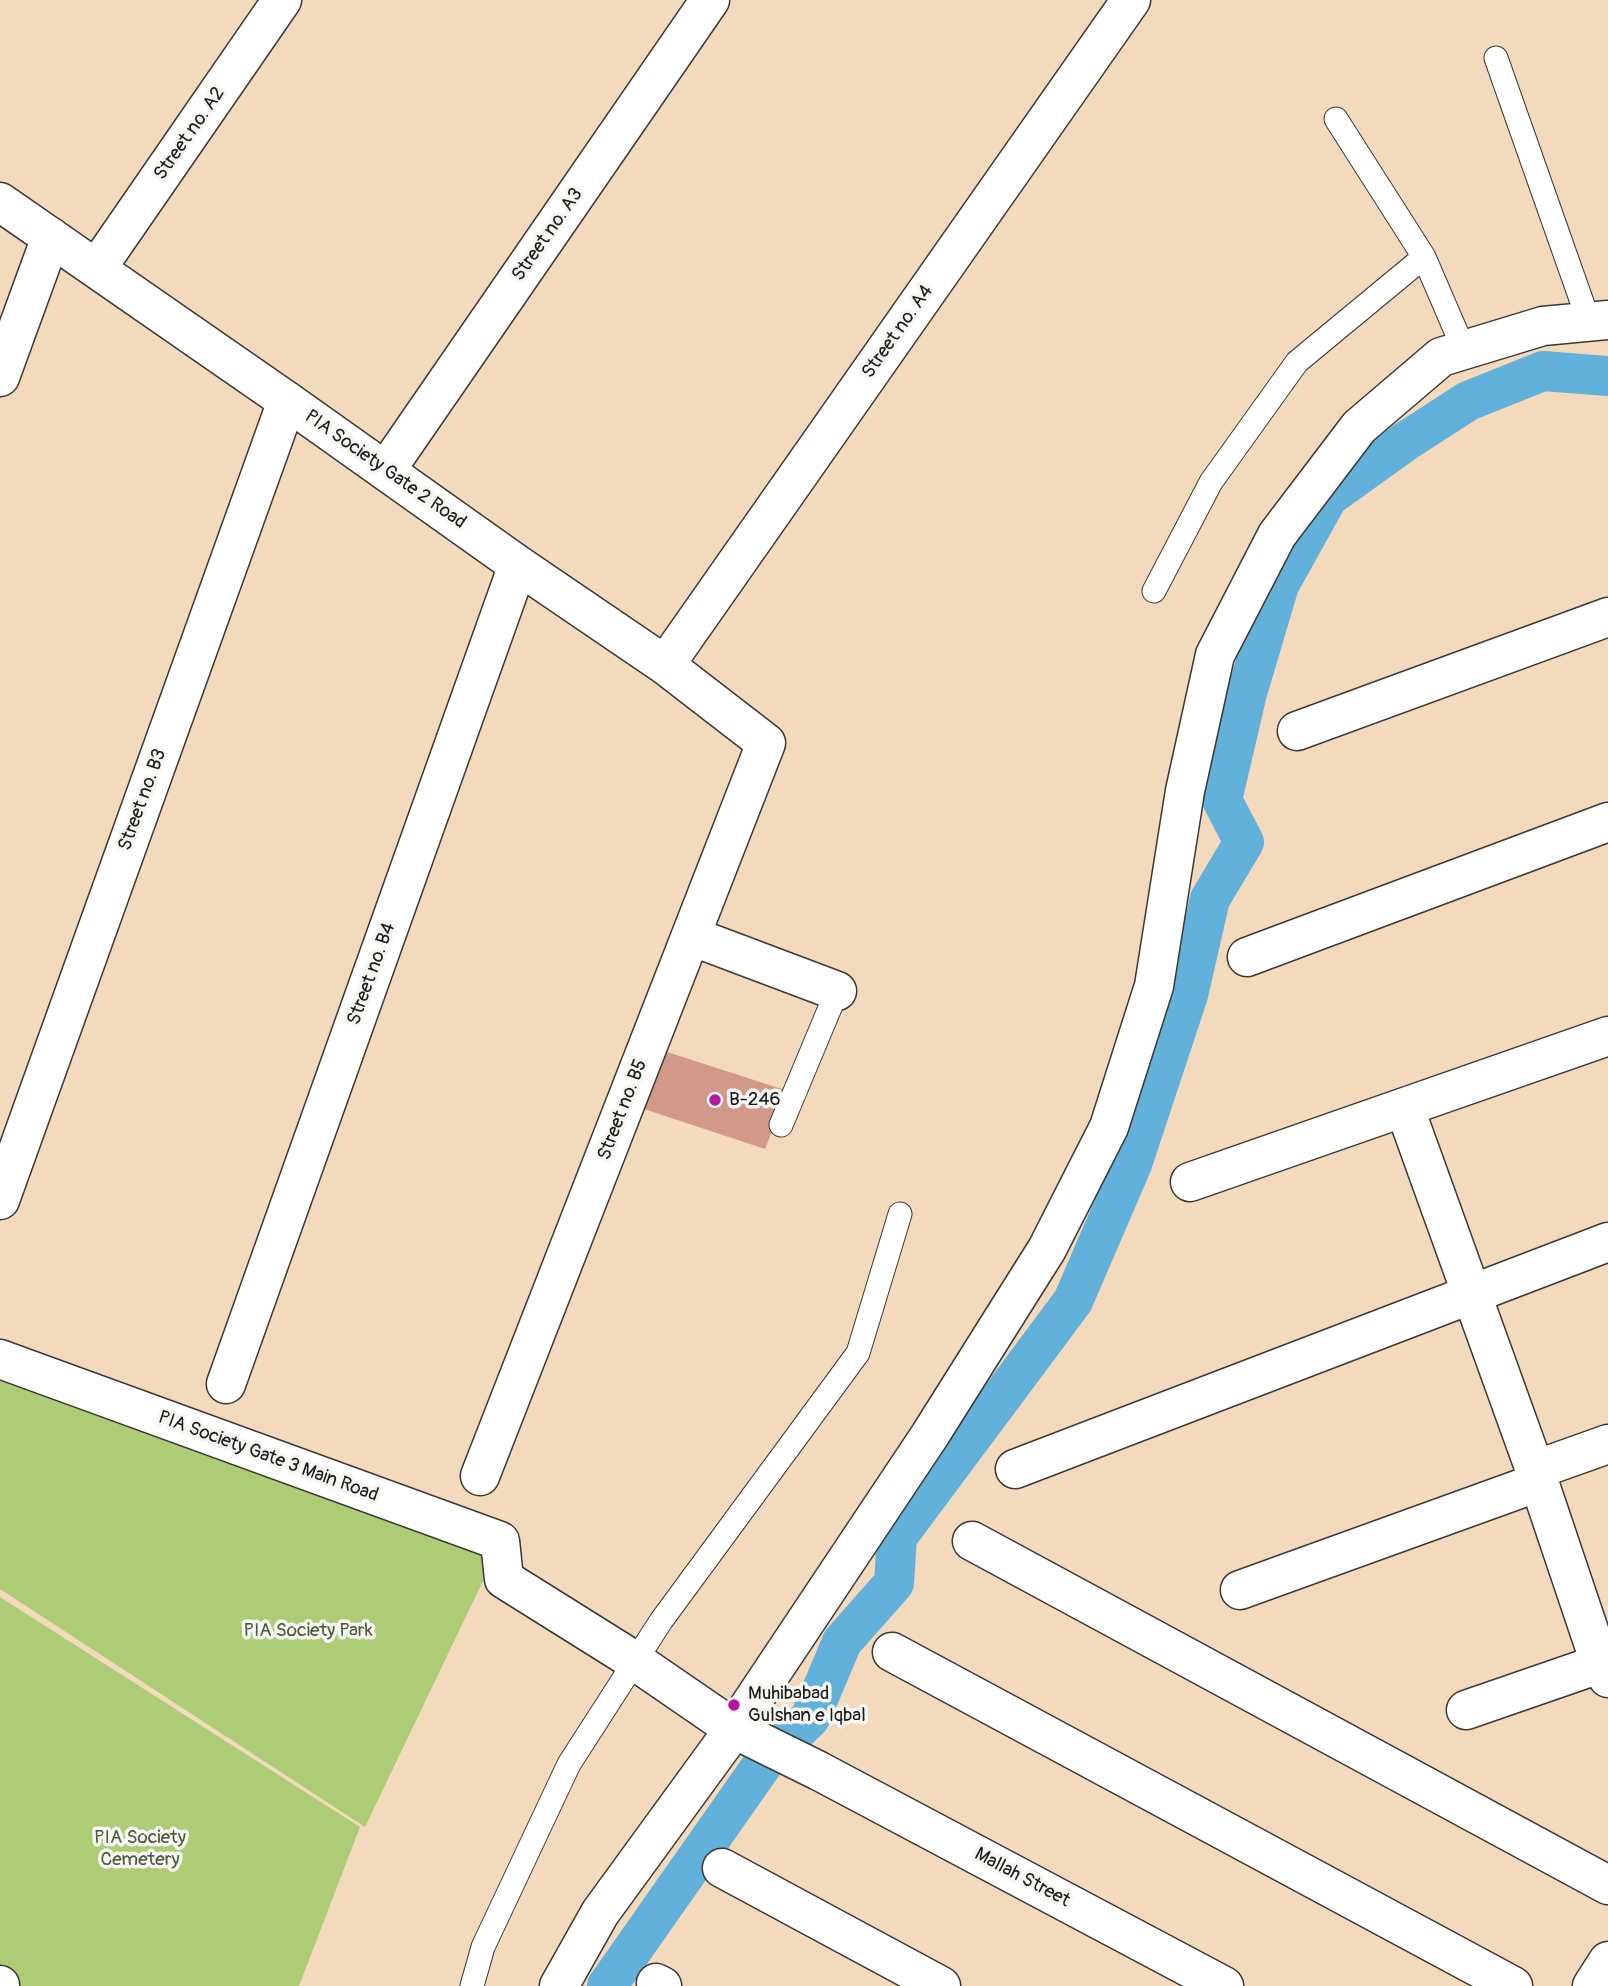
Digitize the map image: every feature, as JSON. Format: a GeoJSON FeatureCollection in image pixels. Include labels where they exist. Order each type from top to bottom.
{"type":"FeatureCollection","features":[{"type":"Feature","properties":{"kind":"street","name":"Street no. A2"},"geometry":{"type":"LineString","coordinates":[[97,268],[282,0]]}},
{"type":"Feature","properties":{"kind":"street","name":"Street no. A3"},"geometry":{"type":"LineString","coordinates":[[386,471],[710,0]]}},
{"type":"Feature","properties":{"kind":"street","name":"Street no. A4"},"geometry":{"type":"LineString","coordinates":[[665,664],[1131,0]]}},
{"type":"Feature","properties":{"kind":"street","name":"PIA Society Gate 2 Road"},"geometry":{"type":"LineString","coordinates":[[0,202],[518,565],[665,664],[766,743]]}},
{"type":"Feature","properties":{"kind":"street"},"geometry":{"type":"LineString","coordinates":[[0,377],[51,237]]}},
{"type":"Feature","properties":{"kind":"street"},"geometry":{"type":"LineString","coordinates":[[559,1986],[600,1913],[748,1736],[1047,1248],[1109,1127],[1154,986],[1185,791],[1215,655],[1277,535],[1359,427],[1441,357],[1543,326],[1598,321]]}},
{"type":"Feature","properties":{"kind":"street","name":"Street no. B3"},"geometry":{"type":"LineString","coordinates":[[0,1200],[287,401]]}},
{"type":"Feature","properties":{"kind":"street","name":"Street no. B4"},"geometry":{"type":"LineString","coordinates":[[226,1384],[518,565]]}},
{"type":"Feature","properties":{"kind":"street"},"geometry":{"type":"LineString","coordinates":[[1297,731],[1608,617]]}},
{"type":"Feature","properties":{"kind":"street","name":"Street no. B5"},"geometry":{"type":"LineString","coordinates":[[480,1476],[766,743]]}},
{"type":"Feature","properties":{"kind":"street"},"geometry":{"type":"LineString","coordinates":[[1247,957],[1608,822]]}},
{"type":"Feature","properties":{"kind":"street"},"geometry":{"type":"LineString","coordinates":[[691,936],[837,991]]}},
{"type":"Feature","properties":{"kind":"street"},"geometry":{"type":"LineString","coordinates":[[1190,1182],[1608,1036]]}},
{"type":"Feature","properties":{"kind":"street"},"geometry":{"type":"LineString","coordinates":[[1405,1109],[1605,1667],[1466,1710]]}},
{"type":"Feature","properties":{"kind":"street"},"geometry":{"type":"LineString","coordinates":[[1015,1469],[1608,1242]]}},
{"type":"Feature","properties":{"kind":"street","name":"PIA Society Gate 3 Main Road"},"geometry":{"type":"LineString","coordinates":[[0,1359],[500,1541],[504,1579]]}},
{"type":"Feature","properties":{"kind":"street"},"geometry":{"type":"LineString","coordinates":[[1240,1590],[1537,1476],[1608,1444]]}},
{"type":"Feature","properties":{"kind":"street"},"geometry":{"type":"LineString","coordinates":[[972,1541],[1608,1885]]}},
{"type":"Feature","properties":{"kind":"street","name":"Mallah Street"},"geometry":{"type":"LineString","coordinates":[[504,1579],[748,1736],[1224,1986]]}},
{"type":"Feature","properties":{"kind":"street"},"geometry":{"type":"LineString","coordinates":[[892,1653],[1513,1986]]}},
{"type":"Feature","properties":{"kind":"street"},"geometry":{"type":"LineString","coordinates":[[722,1867],[941,1986]]}},
{"type":"Feature","properties":{"kind":"street"},"geometry":{"type":"LineString","coordinates":[[1592,1986],[1608,1961]]}},
{"type":"Feature","properties":{"kind":"lane"},"geometry":{"type":"LineString","coordinates":[[1496,58],[1598,321]]}},
{"type":"Feature","properties":{"kind":"lane"},"geometry":{"type":"LineString","coordinates":[[1336,119],[1424,257],[1464,350]]}},
{"type":"Feature","properties":{"kind":"lane"},"geometry":{"type":"LineString","coordinates":[[1154,591],[1211,482],[1297,362],[1424,257]]}},
{"type":"Feature","properties":{"kind":"lane"},"geometry":{"type":"LineString","coordinates":[[781,1125],[837,991]]}},
{"type":"Feature","properties":{"kind":"lane"},"geometry":{"type":"LineString","coordinates":[[472,1986],[483,1947],[569,1765],[661,1621],[858,1353],[901,1213]]}},
{"type":"Feature","properties":{"kind":"green space","name":"PIA Society Park"},"geometry":{"type":"Polygon","coordinates":[[[0,1375],[494,1558],[365,1827],[0,1589],[0,1375]]]}},
{"type":"Feature","properties":{"kind":"green space","name":"PIA Society Cemetery"},"geometry":{"type":"Polygon","coordinates":[[[0,1597],[360,1827],[299,1986],[10,1986],[0,1968],[0,1597]]]}},
{"type":"Feature","properties":{"kind":"building","name":"B-246"},"geometry":{"type":"Polygon","coordinates":[[[664,1051],[788,1091],[765,1149],[641,1108],[664,1051]]]}},
{"type":"Feature","properties":{"kind":"waterway"},"geometry":{"type":"LineString","coordinates":[[607,1986],[765,1761],[810,1718],[842,1642],[894,1583],[897,1537],[1073,1301],[1132,1164],[1188,995],[1210,899],[1244,842],[1222,800],[1247,693],[1279,585],[1328,497],[1468,401],[1543,371],[1608,376]]}},
{"type":"Feature","properties":{"kind":"place","name":"B-246"},"geometry":{"type":"Point","coordinates":[715,1100]}},
{"type":"Feature","properties":{"kind":"place","name":"Muhibabad Gulshan e Iqbal"},"geometry":{"type":"Point","coordinates":[734,1705]}}]}
